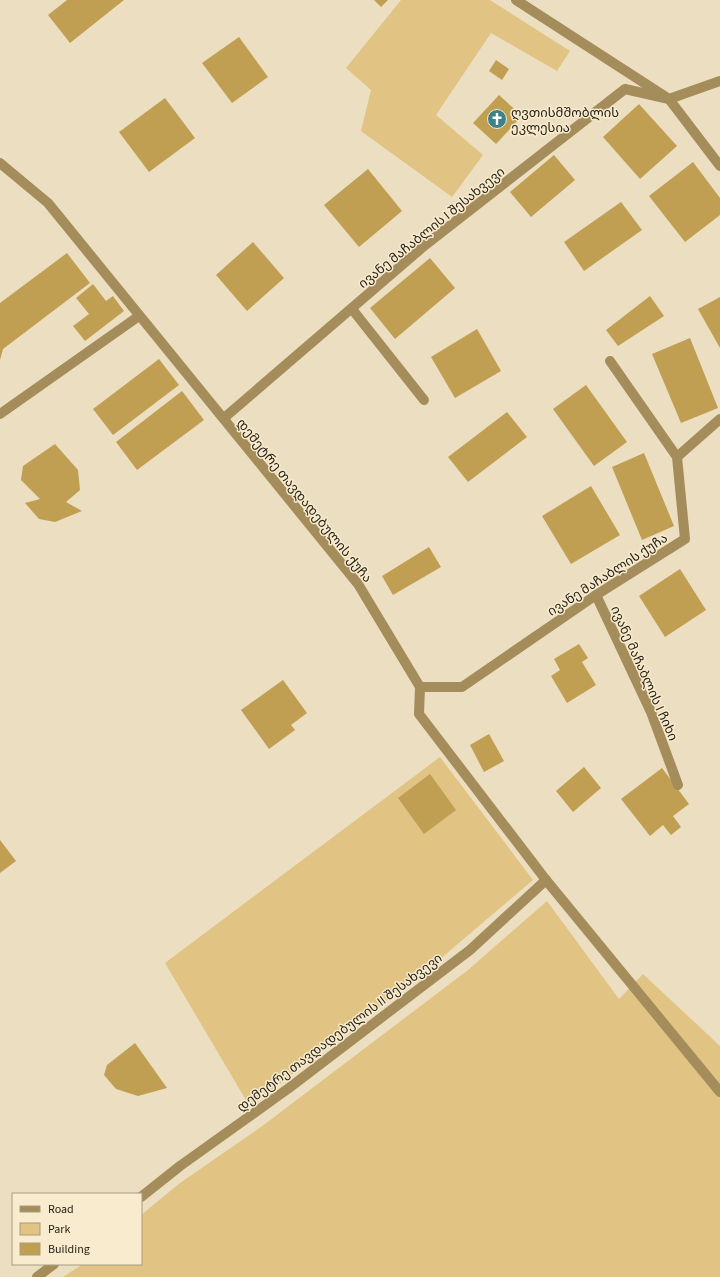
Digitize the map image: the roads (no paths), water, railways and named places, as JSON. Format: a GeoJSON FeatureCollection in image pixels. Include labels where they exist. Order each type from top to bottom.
{"type":"FeatureCollection","features":[{"type":"Feature","properties":{"kind":"street"},"geometry":{"type":"LineString","coordinates":[[516,0],[669,99],[720,166]]}},
{"type":"Feature","properties":{"kind":"street"},"geometry":{"type":"LineString","coordinates":[[669,99],[720,81]]}},
{"type":"Feature","properties":{"kind":"street","name":"ივანე მაჩაბლის I შესახვევი"},"geometry":{"type":"LineString","coordinates":[[224,418],[424,246],[625,89],[669,99]]}},
{"type":"Feature","properties":{"kind":"street","name":"დემეტრე თავდადებულის ქუჩა"},"geometry":{"type":"LineString","coordinates":[[0,163],[48,203],[358,584],[420,687]]}},
{"type":"Feature","properties":{"kind":"street"},"geometry":{"type":"LineString","coordinates":[[352,309],[424,400]]}},
{"type":"Feature","properties":{"kind":"street"},"geometry":{"type":"LineString","coordinates":[[0,414],[139,316]]}},
{"type":"Feature","properties":{"kind":"street"},"geometry":{"type":"LineString","coordinates":[[610,361],[677,457],[720,419]]}},
{"type":"Feature","properties":{"kind":"street","name":"ივანე მაჩაბლის ქუჩა"},"geometry":{"type":"LineString","coordinates":[[420,687],[462,687],[596,595],[685,539],[677,457]]}},
{"type":"Feature","properties":{"kind":"street","name":"ივანე მაჩაბლის I ჩიხი"},"geometry":{"type":"LineString","coordinates":[[596,595],[651,712],[678,784]]}},
{"type":"Feature","properties":{"kind":"street"},"geometry":{"type":"LineString","coordinates":[[420,687],[419,714],[546,880],[720,1092]]}},
{"type":"Feature","properties":{"kind":"street","name":"დემეტრე თავდადებულის II შესახვევი"},"geometry":{"type":"LineString","coordinates":[[142,1196],[180,1166],[289,1088],[470,950],[546,880]]}},
{"type":"Feature","properties":{"kind":"street"},"geometry":{"type":"LineString","coordinates":[[37,1277],[53,1265]]}},
{"type":"Feature","properties":{"kind":"place","name":"ღვთისმშობლის ეკლესია"},"geometry":{"type":"Point","coordinates":[497,119]}}]}
